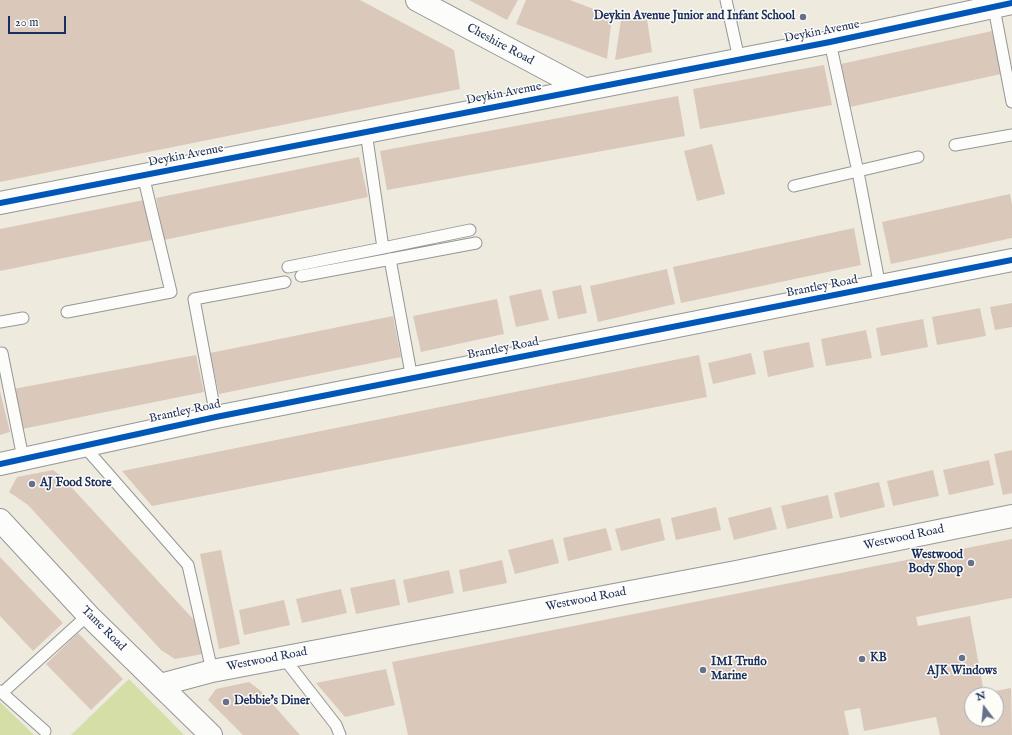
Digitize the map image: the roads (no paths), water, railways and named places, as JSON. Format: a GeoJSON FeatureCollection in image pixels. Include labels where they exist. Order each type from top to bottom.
{"type":"FeatureCollection","features":[{"type":"Feature","properties":{"kind":"street","name":"Cheshire Road"},"geometry":{"type":"LineString","coordinates":[[417,0],[584,89]]}},
{"type":"Feature","properties":{"kind":"street","name":"Deykin Avenue"},"geometry":{"type":"LineString","coordinates":[[0,203],[739,60],[1003,5]]}},
{"type":"Feature","properties":{"kind":"street","name":"Brantley Road"},"geometry":{"type":"LineString","coordinates":[[0,464],[216,417],[1012,260]]}},
{"type":"Feature","properties":{"kind":"street","name":"Westwood Road"},"geometry":{"type":"LineString","coordinates":[[160,685],[212,671],[736,572],[1012,516]]}},
{"type":"Feature","properties":{"kind":"street","name":"Tame Road"},"geometry":{"type":"LineString","coordinates":[[1,522],[88,615],[211,735]]}},
{"type":"Feature","properties":{"kind":"lane"},"geometry":{"type":"LineString","coordinates":[[726,0],[739,60]]}},
{"type":"Feature","properties":{"kind":"lane"},"geometry":{"type":"LineString","coordinates":[[1003,5],[1012,102]]}},
{"type":"Feature","properties":{"kind":"lane"},"geometry":{"type":"LineString","coordinates":[[830,42],[858,172],[880,287]]}},
{"type":"Feature","properties":{"kind":"lane"},"geometry":{"type":"LineString","coordinates":[[366,132],[383,248]]}},
{"type":"Feature","properties":{"kind":"lane"},"geometry":{"type":"LineString","coordinates":[[955,145],[1012,135]]}},
{"type":"Feature","properties":{"kind":"lane"},"geometry":{"type":"LineString","coordinates":[[794,186],[918,157]]}},
{"type":"Feature","properties":{"kind":"lane"},"geometry":{"type":"LineString","coordinates":[[66,312],[171,292],[143,175]]}},
{"type":"Feature","properties":{"kind":"lane"},"geometry":{"type":"LineString","coordinates":[[288,267],[470,230]]}},
{"type":"Feature","properties":{"kind":"lane"},"geometry":{"type":"LineString","coordinates":[[301,276],[476,243]]}},
{"type":"Feature","properties":{"kind":"lane"},"geometry":{"type":"LineString","coordinates":[[390,259],[412,379]]}},
{"type":"Feature","properties":{"kind":"lane"},"geometry":{"type":"LineString","coordinates":[[216,417],[194,299],[285,282]]}},
{"type":"Feature","properties":{"kind":"lane"},"geometry":{"type":"LineString","coordinates":[[0,322],[23,318]]}},
{"type":"Feature","properties":{"kind":"lane"},"geometry":{"type":"LineString","coordinates":[[2,353],[23,458]]}},
{"type":"Feature","properties":{"kind":"lane"},"geometry":{"type":"LineString","coordinates":[[83,445],[188,565],[212,671]]}},
{"type":"Feature","properties":{"kind":"lane"},"geometry":{"type":"LineString","coordinates":[[45,731],[1,692],[88,615]]}},
{"type":"Feature","properties":{"kind":"lane"},"geometry":{"type":"LineString","coordinates":[[284,657],[336,724],[340,735]]}},
{"type":"Feature","properties":{"kind":"place","name":"Deykin Avenue Junior and Infant School"},"geometry":{"type":"Point","coordinates":[803,17]}},
{"type":"Feature","properties":{"kind":"place","name":"AJ Food Store"},"geometry":{"type":"Point","coordinates":[32,484]}},
{"type":"Feature","properties":{"kind":"place","name":"Westwood Body Shop"},"geometry":{"type":"Point","coordinates":[971,563]}},
{"type":"Feature","properties":{"kind":"place","name":"AJK Windows"},"geometry":{"type":"Point","coordinates":[962,658]}},
{"type":"Feature","properties":{"kind":"place","name":"KB"},"geometry":{"type":"Point","coordinates":[862,659]}},
{"type":"Feature","properties":{"kind":"place","name":"IMI Truflo Marine"},"geometry":{"type":"Point","coordinates":[703,670]}},
{"type":"Feature","properties":{"kind":"place","name":"Debbie's Diner"},"geometry":{"type":"Point","coordinates":[226,702]}}]}
